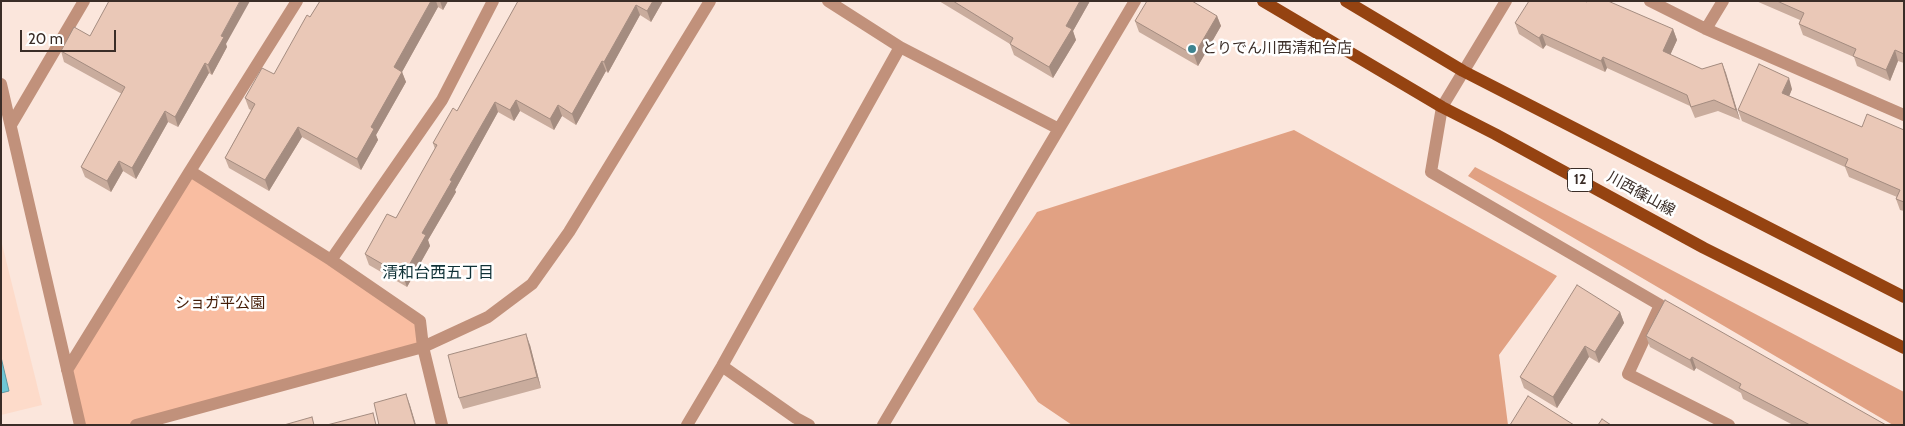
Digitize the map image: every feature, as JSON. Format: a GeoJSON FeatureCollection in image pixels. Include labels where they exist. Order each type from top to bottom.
{"type":"FeatureCollection","features":[{"type":"Feature","properties":{"kind":"main road","name":"川西篠山線"},"geometry":{"type":"LineString","coordinates":[[1262,1],[1442,107],[1496,134],[1704,248],[1904,348]]}},
{"type":"Feature","properties":{"kind":"main road","name":"川西篠山線"},"geometry":{"type":"LineString","coordinates":[[1346,1],[1463,71],[1904,297]]}},
{"type":"Feature","properties":{"kind":"street"},"geometry":{"type":"LineString","coordinates":[[11,125],[84,1]]}},
{"type":"Feature","properties":{"kind":"street"},"geometry":{"type":"LineString","coordinates":[[67,370],[297,1]]}},
{"type":"Feature","properties":{"kind":"street"},"geometry":{"type":"LineString","coordinates":[[330,260],[442,100],[494,1]]}},
{"type":"Feature","properties":{"kind":"street"},"geometry":{"type":"LineString","coordinates":[[136,425],[423,346],[488,317],[532,284],[569,232],[710,1]]}},
{"type":"Feature","properties":{"kind":"street"},"geometry":{"type":"LineString","coordinates":[[828,1],[900,47],[1059,129]]}},
{"type":"Feature","properties":{"kind":"street"},"geometry":{"type":"LineString","coordinates":[[883,425],[1135,1]]}},
{"type":"Feature","properties":{"kind":"street"},"geometry":{"type":"LineString","coordinates":[[1506,1],[1442,107],[1431,172],[1660,305],[1628,374],[1730,425]]}},
{"type":"Feature","properties":{"kind":"street"},"geometry":{"type":"LineString","coordinates":[[1650,1],[1706,29],[1904,115]]}},
{"type":"Feature","properties":{"kind":"street"},"geometry":{"type":"LineString","coordinates":[[1706,29],[1723,1]]}},
{"type":"Feature","properties":{"kind":"street"},"geometry":{"type":"LineString","coordinates":[[688,425],[900,47]]}},
{"type":"Feature","properties":{"kind":"street"},"geometry":{"type":"LineString","coordinates":[[1,84],[80,425]]}},
{"type":"Feature","properties":{"kind":"street"},"geometry":{"type":"LineString","coordinates":[[190,171],[330,260],[420,321],[423,346],[442,425]]}},
{"type":"Feature","properties":{"kind":"street"},"geometry":{"type":"LineString","coordinates":[[722,366],[796,418],[810,425]]}},
{"type":"Feature","properties":{"kind":"shaded area"},"geometry":{"type":"Polygon","coordinates":[[[1294,130],[1557,276],[1499,355],[1508,425],[1072,425],[1038,402],[973,309],[1037,212],[1294,130]]]}},
{"type":"Feature","properties":{"kind":"shaded area"},"geometry":{"type":"Polygon","coordinates":[[[1475,167],[1904,392],[1904,425],[1893,425],[1468,176],[1475,167]]]}},
{"type":"Feature","properties":{"kind":"shaded area"},"geometry":{"type":"Polygon","coordinates":[[[1,240],[42,405],[1,415],[1,240]]]}},
{"type":"Feature","properties":{"kind":"green space","name":"ショガ平公園"},"geometry":{"type":"Polygon","coordinates":[[[190,171],[420,321],[423,347],[136,425],[80,425],[67,370],[190,171]]]}},
{"type":"Feature","properties":{"kind":"water"},"geometry":{"type":"Polygon","coordinates":[[[1,357],[9,391],[1,393],[1,357]]]}},
{"type":"Feature","properties":{"kind":"building"},"geometry":{"type":"Polygon","coordinates":[[[109,1],[240,1],[221,36],[224,37],[208,65],[205,63],[175,117],[165,111],[132,168],[119,161],[107,181],[81,167],[125,87],[61,51],[74,27],[90,36],[109,1]]]}},
{"type":"Feature","properties":{"kind":"building"},"geometry":{"type":"Polygon","coordinates":[[[320,1],[431,1],[394,67],[402,72],[371,127],[374,129],[357,159],[298,127],[265,180],[225,158],[255,104],[245,98],[262,68],[274,74],[307,15],[310,17],[320,1]]]}},
{"type":"Feature","properties":{"kind":"building"},"geometry":{"type":"Polygon","coordinates":[[[518,1],[653,1],[647,11],[636,5],[572,114],[558,105],[550,119],[516,100],[510,110],[495,102],[450,180],[452,181],[422,233],[426,235],[403,276],[365,254],[387,214],[396,218],[437,145],[433,143],[453,108],[457,111],[518,1]]]}},
{"type":"Feature","properties":{"kind":"building"},"geometry":{"type":"Polygon","coordinates":[[[953,1],[1080,1],[1066,26],[1072,29],[1049,67],[1010,44],[1013,38],[953,1]]]}},
{"type":"Feature","properties":{"kind":"building"},"geometry":{"type":"Polygon","coordinates":[[[1147,1],[1192,1],[1217,16],[1194,55],[1135,21],[1147,1]]]}},
{"type":"Feature","properties":{"kind":"building"},"geometry":{"type":"Polygon","coordinates":[[[1529,1],[1608,1],[1673,29],[1663,51],[1702,69],[1722,63],[1736,110],[1714,100],[1691,107],[1687,95],[1603,57],[1601,61],[1542,34],[1539,38],[1515,23],[1529,1]]]}},
{"type":"Feature","properties":{"kind":"building"},"geometry":{"type":"Polygon","coordinates":[[[1777,1],[1904,1],[1904,54],[1895,50],[1886,70],[1853,56],[1856,49],[1799,24],[1804,13],[1777,1]]]}},
{"type":"Feature","properties":{"kind":"building"},"geometry":{"type":"Polygon","coordinates":[[[1759,64],[1789,78],[1782,93],[1862,127],[1867,114],[1904,130],[1904,202],[1896,199],[1900,190],[1845,166],[1848,159],[1738,110],[1759,64]]]}},
{"type":"Feature","properties":{"kind":"building"},"geometry":{"type":"Polygon","coordinates":[[[1577,285],[1620,312],[1595,352],[1585,346],[1553,397],[1520,377],[1577,285]]]}},
{"type":"Feature","properties":{"kind":"building"},"geometry":{"type":"Polygon","coordinates":[[[1665,300],[1886,425],[1810,425],[1739,388],[1741,384],[1692,357],[1690,360],[1646,336],[1665,300]]]}},
{"type":"Feature","properties":{"kind":"building"},"geometry":{"type":"Polygon","coordinates":[[[526,334],[537,377],[459,398],[448,355],[526,334]]]}},
{"type":"Feature","properties":{"kind":"building"},"geometry":{"type":"Polygon","coordinates":[[[406,394],[415,425],[379,425],[374,403],[406,394]]]}},
{"type":"Feature","properties":{"kind":"building"},"geometry":{"type":"Polygon","coordinates":[[[1528,396],[1574,425],[1510,425],[1528,396]]]}},
{"type":"Feature","properties":{"kind":"building"},"geometry":{"type":"Polygon","coordinates":[[[373,413],[376,425],[327,425],[373,413]]]}},
{"type":"Feature","properties":{"kind":"building"},"geometry":{"type":"Polygon","coordinates":[[[312,417],[314,425],[284,425],[312,417]]]}},
{"type":"Feature","properties":{"kind":"building"},"geometry":{"type":"Polygon","coordinates":[[[1602,419],[1611,425],[1598,425],[1602,419]]]}},
{"type":"Feature","properties":{"kind":"place","name":"とりでん川西清和台店"},"geometry":{"type":"Point","coordinates":[1192,49]}},
{"type":"Feature","properties":{"kind":"district","name":"清和台西五丁目"},"geometry":{"type":"Point","coordinates":[438,273]}}]}
